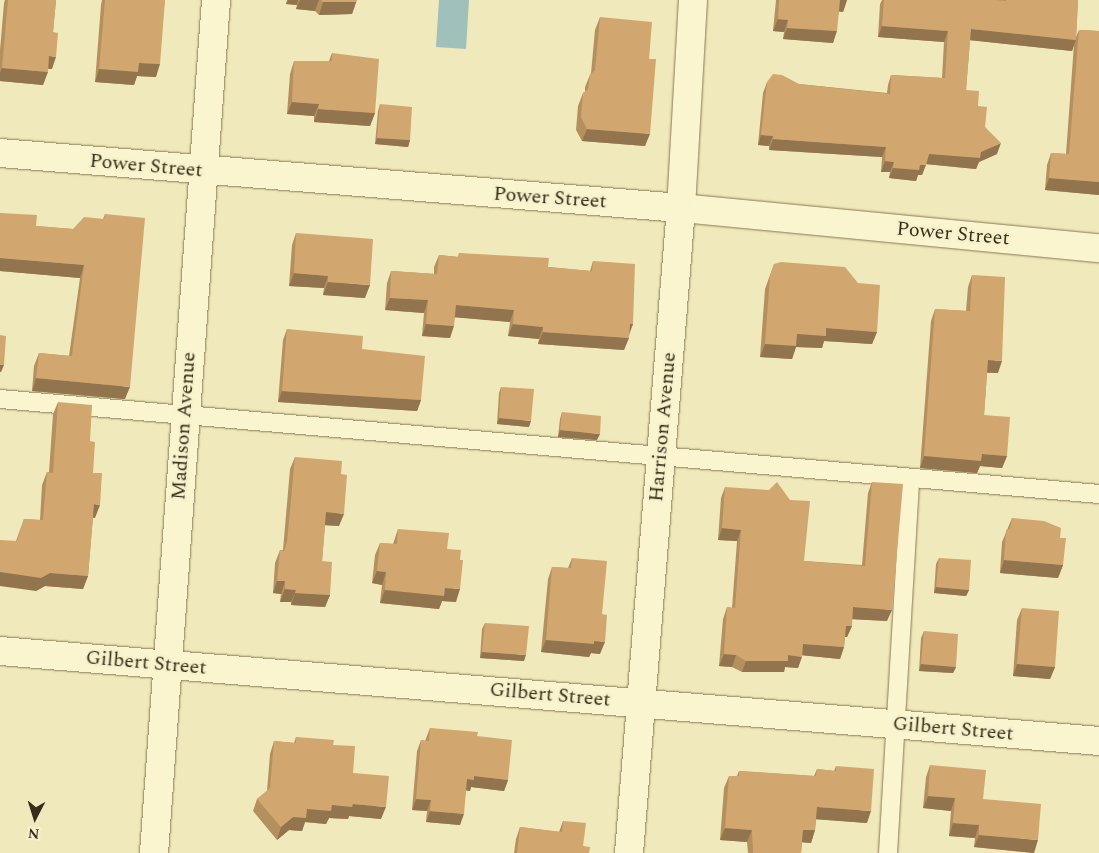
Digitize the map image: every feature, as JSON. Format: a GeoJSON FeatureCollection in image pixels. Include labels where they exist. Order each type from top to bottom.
{"type":"FeatureCollection","features":[{"type":"Feature","properties":{"kind":"street","name":"Madison Avenue"},"geometry":{"type":"LineString","coordinates":[[154,853],[202,171],[216,0]]}},
{"type":"Feature","properties":{"kind":"street","name":"Harrison Avenue"},"geometry":{"type":"LineString","coordinates":[[629,853],[681,208],[693,0]]}},
{"type":"Feature","properties":{"kind":"street","name":"Power Street"},"geometry":{"type":"LineString","coordinates":[[0,153],[202,171],[681,208],[1099,248]]}},
{"type":"Feature","properties":{"kind":"street","name":"Gilbert Street"},"geometry":{"type":"LineString","coordinates":[[0,651],[1099,741]]}},
{"type":"Feature","properties":{"kind":"lane"},"geometry":{"type":"LineString","coordinates":[[0,399],[661,455],[910,480],[1099,494]]}},
{"type":"Feature","properties":{"kind":"lane"},"geometry":{"type":"LineString","coordinates":[[888,853],[910,480]]}},
{"type":"Feature","properties":{"kind":"water"},"geometry":{"type":"Polygon","coordinates":[[[439,0],[469,0],[466,49],[436,47],[439,0]]]}},
{"type":"Feature","properties":{"kind":"building"},"geometry":{"type":"Polygon","coordinates":[[[8,0],[56,0],[53,32],[58,33],[56,57],[49,56],[48,72],[2,68],[8,0]]]}},
{"type":"Feature","properties":{"kind":"building"},"geometry":{"type":"Polygon","coordinates":[[[105,0],[165,0],[160,64],[139,63],[138,72],[99,69],[105,0]]]}},
{"type":"Feature","properties":{"kind":"building"},"geometry":{"type":"Polygon","coordinates":[[[321,0],[357,0],[356,2],[323,2],[321,0]]]}},
{"type":"Feature","properties":{"kind":"building"},"geometry":{"type":"Polygon","coordinates":[[[779,0],[840,0],[837,31],[787,28],[788,20],[778,19],[779,0]]]}},
{"type":"Feature","properties":{"kind":"building"},"geometry":{"type":"Polygon","coordinates":[[[884,0],[1078,0],[1076,40],[971,29],[966,90],[979,91],[978,106],[987,107],[985,127],[1001,143],[981,152],[980,158],[929,154],[926,165],[920,165],[919,170],[893,168],[894,162],[885,161],[886,147],[773,139],[773,136],[761,135],[767,82],[773,74],[782,75],[799,84],[890,94],[891,75],[945,78],[948,31],[882,26],[884,0]]]}},
{"type":"Feature","properties":{"kind":"building"},"geometry":{"type":"Polygon","coordinates":[[[600,17],[652,22],[649,59],[656,59],[650,134],[587,129],[581,117],[583,93],[588,89],[590,75],[595,70],[600,17]]]}},
{"type":"Feature","properties":{"kind":"building"},"geometry":{"type":"Polygon","coordinates":[[[1079,30],[1099,31],[1099,182],[1049,178],[1051,153],[1069,154],[1079,30]]]}},
{"type":"Feature","properties":{"kind":"building"},"geometry":{"type":"Polygon","coordinates":[[[332,53],[379,59],[375,113],[318,109],[319,104],[292,102],[294,61],[332,61],[332,53]]]}},
{"type":"Feature","properties":{"kind":"building"},"geometry":{"type":"Polygon","coordinates":[[[380,104],[412,107],[410,140],[377,138],[380,104]]]}},
{"type":"Feature","properties":{"kind":"building"},"geometry":{"type":"Polygon","coordinates":[[[0,213],[37,215],[36,226],[73,229],[84,217],[104,219],[105,214],[145,218],[130,387],[36,378],[39,353],[72,356],[84,265],[0,258],[0,213]]]}},
{"type":"Feature","properties":{"kind":"building"},"geometry":{"type":"Polygon","coordinates":[[[296,233],[373,239],[370,285],[328,282],[328,276],[294,273],[296,233]]]}},
{"type":"Feature","properties":{"kind":"building"},"geometry":{"type":"Polygon","coordinates":[[[459,253],[549,258],[548,267],[592,271],[593,261],[635,264],[633,324],[630,324],[629,338],[543,332],[543,327],[513,324],[514,310],[456,305],[454,326],[426,324],[428,300],[390,298],[391,271],[437,274],[439,255],[459,257],[459,253]]]}},
{"type":"Feature","properties":{"kind":"building"},"geometry":{"type":"Polygon","coordinates":[[[781,262],[845,267],[858,283],[880,285],[877,332],[826,328],[826,336],[797,334],[796,346],[765,344],[770,276],[774,264],[781,262]]]}},
{"type":"Feature","properties":{"kind":"building"},"geometry":{"type":"Polygon","coordinates":[[[972,275],[1005,277],[1002,361],[988,360],[984,415],[1010,417],[1007,456],[982,454],[981,461],[924,456],[935,309],[970,311],[972,275]]]}},
{"type":"Feature","properties":{"kind":"building"},"geometry":{"type":"Polygon","coordinates":[[[287,329],[363,336],[362,349],[425,356],[421,400],[282,391],[287,329]]]}},
{"type":"Feature","properties":{"kind":"building"},"geometry":{"type":"Polygon","coordinates":[[[0,335],[6,336],[4,365],[0,365],[0,335]]]}},
{"type":"Feature","properties":{"kind":"building"},"geometry":{"type":"Polygon","coordinates":[[[501,387],[534,389],[531,421],[499,418],[501,387]]]}},
{"type":"Feature","properties":{"kind":"building"},"geometry":{"type":"Polygon","coordinates":[[[58,402],[92,405],[90,441],[95,442],[93,473],[102,473],[100,505],[94,504],[88,576],[50,573],[41,578],[0,572],[0,540],[17,541],[24,519],[43,520],[47,472],[53,473],[58,402]]]}},
{"type":"Feature","properties":{"kind":"building"},"geometry":{"type":"Polygon","coordinates":[[[562,412],[601,416],[600,434],[560,430],[562,412]]]}},
{"type":"Feature","properties":{"kind":"building"},"geometry":{"type":"Polygon","coordinates":[[[295,457],[342,461],[341,474],[347,475],[344,514],[326,512],[322,561],[332,562],[330,595],[295,593],[296,590],[285,589],[285,581],[277,581],[280,550],[284,551],[287,542],[295,457]]]}},
{"type":"Feature","properties":{"kind":"building"},"geometry":{"type":"Polygon","coordinates":[[[777,482],[790,500],[810,501],[804,561],[865,566],[872,482],[903,484],[892,610],[853,607],[852,626],[846,626],[844,647],[803,644],[802,657],[788,655],[788,661],[746,661],[736,655],[724,654],[727,607],[735,608],[741,530],[722,528],[725,487],[769,490],[777,482]]]}},
{"type":"Feature","properties":{"kind":"building"},"geometry":{"type":"Polygon","coordinates":[[[1012,518],[1044,521],[1061,528],[1060,538],[1066,538],[1063,565],[1004,560],[1006,530],[1010,529],[1012,518]]]}},
{"type":"Feature","properties":{"kind":"building"},"geometry":{"type":"Polygon","coordinates":[[[398,529],[449,533],[447,549],[461,550],[460,560],[463,560],[460,589],[445,588],[444,596],[385,590],[386,572],[377,571],[380,543],[397,544],[398,529]]]}},
{"type":"Feature","properties":{"kind":"building"},"geometry":{"type":"Polygon","coordinates":[[[572,558],[607,561],[602,614],[607,615],[605,642],[594,641],[594,644],[546,640],[552,567],[571,568],[572,558]]]}},
{"type":"Feature","properties":{"kind":"building"},"geometry":{"type":"Polygon","coordinates":[[[939,558],[971,560],[969,590],[936,587],[939,558]]]}},
{"type":"Feature","properties":{"kind":"building"},"geometry":{"type":"Polygon","coordinates":[[[1022,608],[1059,611],[1055,667],[1017,664],[1022,608]]]}},
{"type":"Feature","properties":{"kind":"building"},"geometry":{"type":"Polygon","coordinates":[[[485,623],[529,626],[526,655],[482,652],[485,623]]]}},
{"type":"Feature","properties":{"kind":"building"},"geometry":{"type":"Polygon","coordinates":[[[924,631],[958,634],[956,667],[921,664],[924,631]]]}},
{"type":"Feature","properties":{"kind":"building"},"geometry":{"type":"Polygon","coordinates":[[[430,728],[478,732],[477,736],[512,740],[508,780],[474,776],[474,780],[467,779],[464,814],[430,811],[431,800],[416,799],[421,740],[429,741],[430,728]]]}},
{"type":"Feature","properties":{"kind":"building"},"geometry":{"type":"Polygon","coordinates":[[[296,737],[334,740],[333,745],[355,746],[353,773],[389,776],[386,807],[353,804],[352,807],[332,805],[331,811],[307,809],[306,818],[293,817],[281,827],[257,799],[270,788],[274,741],[296,743],[296,737]]]}},
{"type":"Feature","properties":{"kind":"building"},"geometry":{"type":"Polygon","coordinates":[[[930,765],[986,770],[983,799],[1041,804],[1038,840],[979,835],[979,825],[953,823],[955,798],[928,796],[930,765]]]}},
{"type":"Feature","properties":{"kind":"building"},"geometry":{"type":"Polygon","coordinates":[[[836,766],[874,769],[871,811],[817,807],[815,830],[803,830],[801,853],[753,853],[752,830],[725,828],[729,776],[739,776],[739,771],[816,776],[817,769],[836,771],[836,766]]]}},
{"type":"Feature","properties":{"kind":"building"},"geometry":{"type":"Polygon","coordinates":[[[563,821],[586,823],[583,846],[590,847],[589,853],[517,853],[520,827],[562,832],[563,821]]]}}]}
